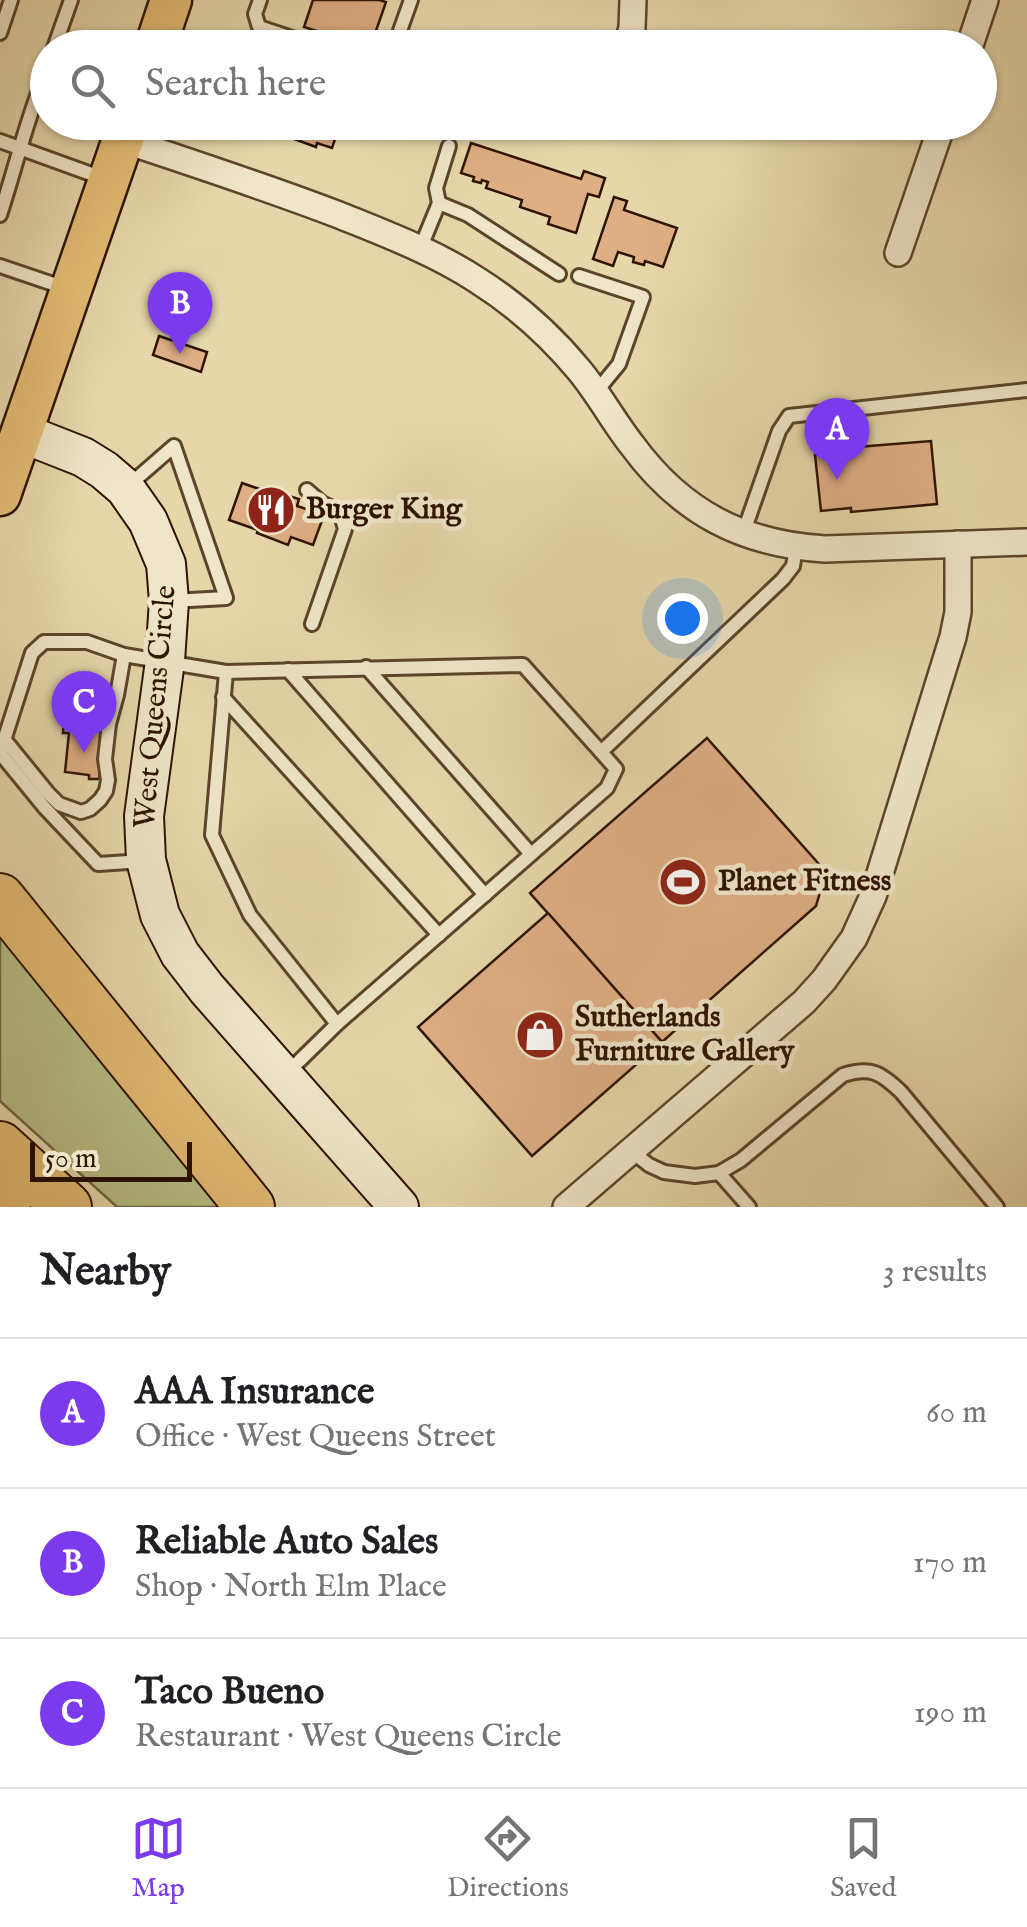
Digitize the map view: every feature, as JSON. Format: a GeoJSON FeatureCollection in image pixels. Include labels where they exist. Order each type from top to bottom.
{"type":"FeatureCollection","features":[{"type":"Feature","properties":{"kind":"highway"},"geometry":{"type":"LineString","coordinates":[[3,903],[250,1207]]}},
{"type":"Feature","properties":{"kind":"highway"},"geometry":{"type":"LineString","coordinates":[[0,1146],[67,1207]]}},
{"type":"Feature","properties":{"kind":"highway"},"geometry":{"type":"LineString","coordinates":[[0,1201],[6,1207]]}},
{"type":"Feature","properties":{"kind":"main road"},"geometry":{"type":"LineString","coordinates":[[161,30],[172,0]]}},
{"type":"Feature","properties":{"kind":"main road"},"geometry":{"type":"LineString","coordinates":[[0,495],[16,431],[123,140]]}},
{"type":"Feature","properties":{"kind":"street"},"geometry":{"type":"LineString","coordinates":[[631,30],[633,0]]}},
{"type":"Feature","properties":{"kind":"street"},"geometry":{"type":"LineString","coordinates":[[975,30],[985,0]]}},
{"type":"Feature","properties":{"kind":"street"},"geometry":{"type":"LineString","coordinates":[[149,140],[420,249],[476,279],[530,318],[577,368],[629,442],[674,494],[743,534],[796,548],[1027,542]]}},
{"type":"Feature","properties":{"kind":"street"},"geometry":{"type":"LineString","coordinates":[[898,252],[937,140]]}},
{"type":"Feature","properties":{"kind":"street","name":"West Queens Circle"},"geometry":{"type":"LineString","coordinates":[[16,431],[83,457],[125,488],[148,521],[166,564],[169,601],[165,661],[144,816],[146,860],[160,915],[180,954],[206,988],[398,1207]]}},
{"type":"Feature","properties":{"kind":"street"},"geometry":{"type":"LineString","coordinates":[[566,1207],[804,1002],[854,938],[873,896],[954,638],[958,544]]}},
{"type":"Feature","properties":{"kind":"lane"},"geometry":{"type":"LineString","coordinates":[[0,34],[12,0]]}},
{"type":"Feature","properties":{"kind":"lane"},"geometry":{"type":"LineString","coordinates":[[60,30],[71,0]]}},
{"type":"Feature","properties":{"kind":"lane"},"geometry":{"type":"LineString","coordinates":[[259,0],[259,27],[268,30]]}},
{"type":"Feature","properties":{"kind":"lane"},"geometry":{"type":"LineString","coordinates":[[400,30],[411,0]]}},
{"type":"Feature","properties":{"kind":"lane"},"geometry":{"type":"LineString","coordinates":[[0,215],[30,111]]}},
{"type":"Feature","properties":{"kind":"lane"},"geometry":{"type":"LineString","coordinates":[[0,141],[107,180]]}},
{"type":"Feature","properties":{"kind":"lane"},"geometry":{"type":"LineString","coordinates":[[420,249],[439,203],[436,188],[449,146]]}},
{"type":"Feature","properties":{"kind":"lane"},"geometry":{"type":"LineString","coordinates":[[439,203],[468,214],[559,274]]}},
{"type":"Feature","properties":{"kind":"lane"},"geometry":{"type":"LineString","coordinates":[[0,266],[71,289]]}},
{"type":"Feature","properties":{"kind":"lane"},"geometry":{"type":"LineString","coordinates":[[579,276],[643,298],[620,364],[596,392]]}},
{"type":"Feature","properties":{"kind":"lane"},"geometry":{"type":"LineString","coordinates":[[743,534],[779,431],[788,416],[1027,390]]}},
{"type":"Feature","properties":{"kind":"lane"},"geometry":{"type":"LineString","coordinates":[[125,488],[174,446],[226,598],[169,601]]}},
{"type":"Feature","properties":{"kind":"lane"},"geometry":{"type":"LineString","coordinates":[[307,490],[340,512],[346,529],[312,624]]}},
{"type":"Feature","properties":{"kind":"lane"},"geometry":{"type":"LineString","coordinates":[[602,752],[783,579],[793,566],[796,548]]}},
{"type":"Feature","properties":{"kind":"lane"},"geometry":{"type":"LineString","coordinates":[[146,860],[98,864],[0,753],[32,653],[44,642],[87,642],[124,656],[226,672],[523,665],[616,769],[607,788],[336,1024],[284,1076]]}},
{"type":"Feature","properties":{"kind":"lane"},"geometry":{"type":"LineString","coordinates":[[4,739],[59,804],[81,812],[90,810],[106,791],[109,724],[124,656]]}},
{"type":"Feature","properties":{"kind":"lane"},"geometry":{"type":"LineString","coordinates":[[366,667],[531,854]]}},
{"type":"Feature","properties":{"kind":"lane"},"geometry":{"type":"LineString","coordinates":[[288,670],[485,895]]}},
{"type":"Feature","properties":{"kind":"lane"},"geometry":{"type":"LineString","coordinates":[[226,672],[212,835],[250,915],[336,1024]]}},
{"type":"Feature","properties":{"kind":"lane"},"geometry":{"type":"LineString","coordinates":[[224,697],[439,934]]}},
{"type":"Feature","properties":{"kind":"lane"},"geometry":{"type":"LineString","coordinates":[[630,1150],[649,1166],[664,1172],[695,1176],[719,1173],[742,1160],[843,1075],[873,1071],[902,1092],[997,1207]]}},
{"type":"Feature","properties":{"kind":"lane"},"geometry":{"type":"LineString","coordinates":[[719,1173],[749,1207]]}},
{"type":"Feature","properties":{"kind":"green space"},"geometry":{"type":"Polygon","coordinates":[[[0,931],[223,1207],[117,1207],[0,1101],[0,931]]]}},
{"type":"Feature","properties":{"kind":"building"},"geometry":{"type":"Polygon","coordinates":[[[313,0],[386,2],[376,30],[304,27],[313,0]]]}},
{"type":"Feature","properties":{"kind":"building"},"geometry":{"type":"Polygon","coordinates":[[[297,140],[335,140],[332,148],[317,143],[316,147],[297,140]]]}},
{"type":"Feature","properties":{"kind":"building"},"geometry":{"type":"Polygon","coordinates":[[[471,143],[581,179],[584,171],[605,178],[599,197],[588,194],[576,233],[548,224],[550,217],[520,207],[522,200],[486,188],[488,182],[473,181],[474,177],[461,173],[471,143]]]}},
{"type":"Feature","properties":{"kind":"building"},"geometry":{"type":"Polygon","coordinates":[[[614,197],[627,201],[624,210],[677,228],[663,267],[633,262],[634,257],[618,252],[613,266],[593,259],[614,197]]]}},
{"type":"Feature","properties":{"kind":"building"},"geometry":{"type":"Polygon","coordinates":[[[159,336],[207,352],[201,372],[153,355],[159,336]]]}},
{"type":"Feature","properties":{"kind":"building"},"geometry":{"type":"Polygon","coordinates":[[[931,441],[937,504],[821,511],[815,455],[846,453],[845,448],[931,441]]]}},
{"type":"Feature","properties":{"kind":"building","name":"Burger King"},"geometry":{"type":"Polygon","coordinates":[[[242,483],[299,499],[297,506],[324,515],[313,545],[291,537],[288,545],[229,520],[242,483]]]}},
{"type":"Feature","properties":{"kind":"building"},"geometry":{"type":"Polygon","coordinates":[[[74,692],[107,695],[99,779],[65,772],[69,733],[63,733],[65,710],[72,710],[74,692]]]}},
{"type":"Feature","properties":{"kind":"building","name":"Planet Fitness"},"geometry":{"type":"Polygon","coordinates":[[[707,738],[826,872],[816,906],[662,1042],[530,893],[707,738]]]}},
{"type":"Feature","properties":{"kind":"building","name":"Sutherlands Furniture Gallery"},"geometry":{"type":"Polygon","coordinates":[[[548,913],[662,1042],[532,1156],[418,1027],[548,913]]]}},
{"type":"Feature","properties":{"kind":"place","name":"Reliable Auto Sales"},"geometry":{"type":"Point","coordinates":[180,354]}},
{"type":"Feature","properties":{"kind":"place","name":"AAA Insurance"},"geometry":{"type":"Point","coordinates":[837,480]}},
{"type":"Feature","properties":{"kind":"place","name":"Burger King"},"geometry":{"type":"Point","coordinates":[271,510]}},
{"type":"Feature","properties":{"kind":"place","name":"Taco Bueno"},"geometry":{"type":"Point","coordinates":[84,753]}},
{"type":"Feature","properties":{"kind":"place","name":"Planet Fitness"},"geometry":{"type":"Point","coordinates":[683,882]}},
{"type":"Feature","properties":{"kind":"place","name":"Sutherlands Furniture Gallery"},"geometry":{"type":"Point","coordinates":[540,1035]}}]}
